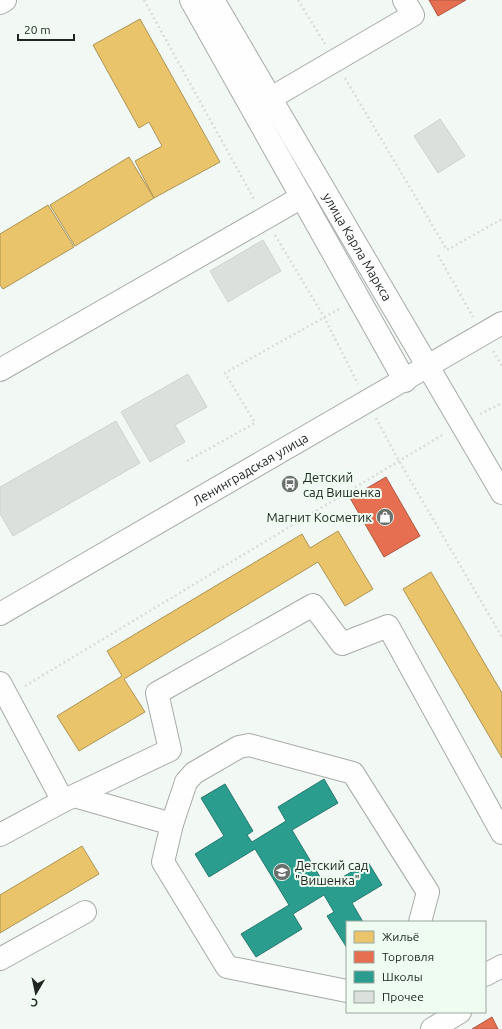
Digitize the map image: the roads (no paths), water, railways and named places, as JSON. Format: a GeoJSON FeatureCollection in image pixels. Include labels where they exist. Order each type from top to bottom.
{"type":"FeatureCollection","features":[{"type":"Feature","properties":{"kind":"street"},"geometry":{"type":"LineString","coordinates":[[0,3],[5,0]]}},
{"type":"Feature","properties":{"kind":"street","name":"улица Карла Маркса"},"geometry":{"type":"LineString","coordinates":[[191,0],[405,381]]}},
{"type":"Feature","properties":{"kind":"street","name":"улица Карла Маркса"},"geometry":{"type":"LineString","coordinates":[[213,0],[502,493]]}},
{"type":"Feature","properties":{"kind":"street"},"geometry":{"type":"LineString","coordinates":[[271,98],[413,15],[404,0]]}},
{"type":"Feature","properties":{"kind":"street"},"geometry":{"type":"LineString","coordinates":[[0,370],[302,197]]}},
{"type":"Feature","properties":{"kind":"street"},"geometry":{"type":"LineString","coordinates":[[405,381],[492,330]]}},
{"type":"Feature","properties":{"kind":"street","name":"Ленинградская улица"},"geometry":{"type":"LineString","coordinates":[[0,615],[405,381]]}},
{"type":"Feature","properties":{"kind":"street"},"geometry":{"type":"LineString","coordinates":[[0,835],[68,798],[170,750],[157,693],[313,605],[342,644],[388,626],[502,834]]}},
{"type":"Feature","properties":{"kind":"street"},"geometry":{"type":"LineString","coordinates":[[4,690],[68,798],[172,824]]}},
{"type":"Feature","properties":{"kind":"street"},"geometry":{"type":"LineString","coordinates":[[346,991],[227,966],[163,862],[172,824],[186,782],[194,773],[239,747],[249,745],[354,773],[428,892],[420,921]]}},
{"type":"Feature","properties":{"kind":"street"},"geometry":{"type":"LineString","coordinates":[[0,959],[85,912]]}},
{"type":"Feature","properties":{"kind":"street"},"geometry":{"type":"LineString","coordinates":[[486,974],[502,966]]}},
{"type":"Feature","properties":{"kind":"street"},"geometry":{"type":"LineString","coordinates":[[432,1029],[458,1013]]}},
{"type":"Feature","properties":{"kind":"place","name":"Детский сад Вишенка"},"geometry":{"type":"Point","coordinates":[290,484]}},
{"type":"Feature","properties":{"kind":"place","name":"Магнит Косметик"},"geometry":{"type":"Point","coordinates":[385,517]}},
{"type":"Feature","properties":{"kind":"place","name":"Детский сад \"Вишенка\""},"geometry":{"type":"Point","coordinates":[282,872]}}]}
